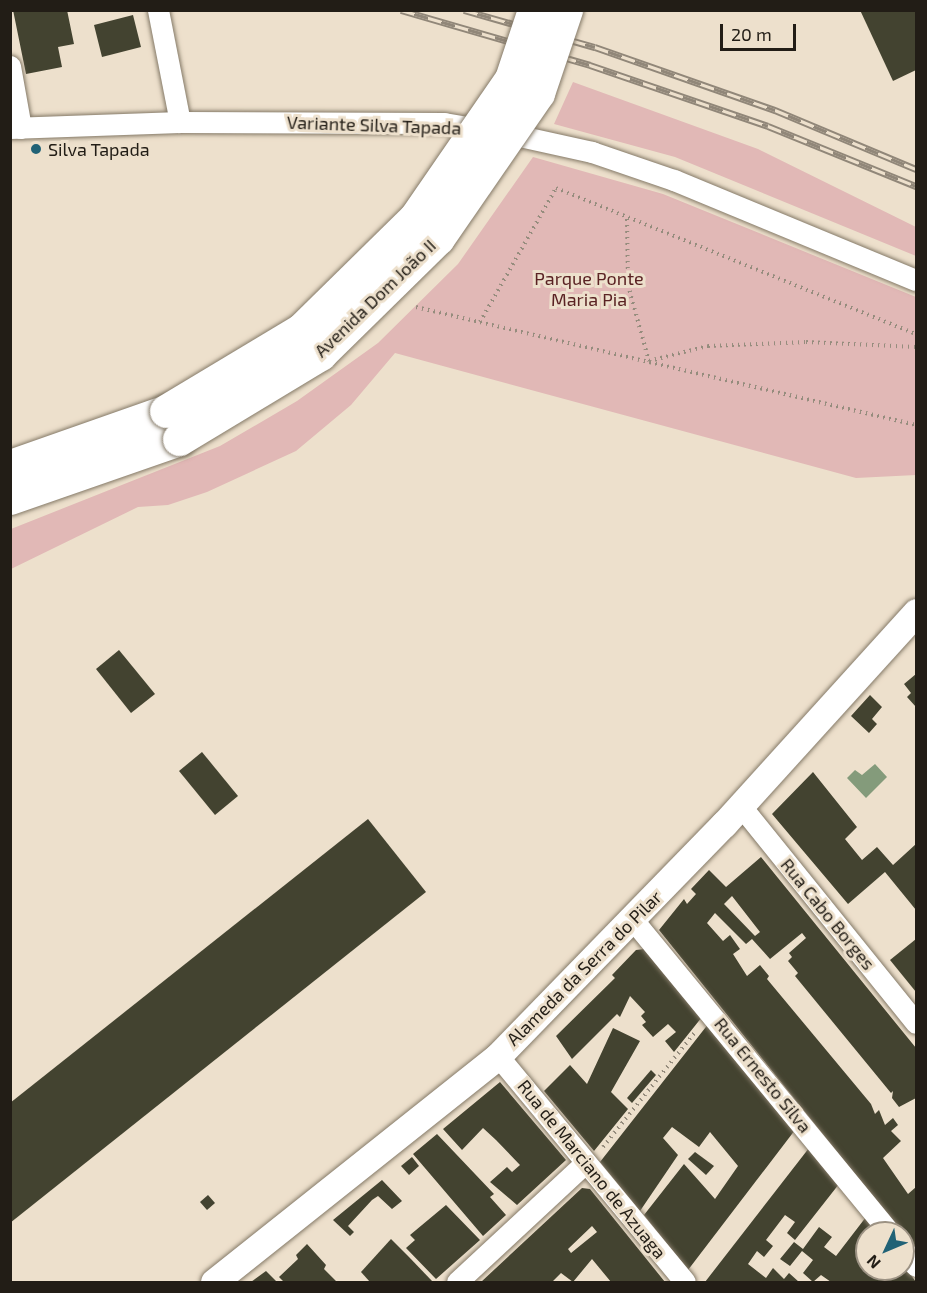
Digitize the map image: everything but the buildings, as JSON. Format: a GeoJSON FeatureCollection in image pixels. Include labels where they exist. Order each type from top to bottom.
{"type":"FeatureCollection","features":[{"type":"Feature","properties":{"kind":"main road","name":"Avenida Dom João II"},"geometry":{"type":"LineString","coordinates":[[10,466],[172,425],[302,330],[415,218],[511,79],[534,10]]}},
{"type":"Feature","properties":{"kind":"main road","name":"Avenida Dom João II"},"geometry":{"type":"LineString","coordinates":[[10,498],[172,425],[320,354],[438,238],[538,93],[566,10]]}},
{"type":"Feature","properties":{"kind":"street"},"geometry":{"type":"LineString","coordinates":[[158,10],[180,122]]}},
{"type":"Feature","properties":{"kind":"street"},"geometry":{"type":"LineString","coordinates":[[10,66],[16,128]]}},
{"type":"Feature","properties":{"kind":"street","name":"Variante Silva Tapada"},"geometry":{"type":"LineString","coordinates":[[16,128],[180,122],[444,123],[592,152],[674,180],[916,280]]}},
{"type":"Feature","properties":{"kind":"street","name":"Alameda da Serra do Pilar"},"geometry":{"type":"LineString","coordinates":[[214,1282],[498,1056],[633,920],[916,612]]}},
{"type":"Feature","properties":{"kind":"street","name":"Rua Cabo Borges"},"geometry":{"type":"LineString","coordinates":[[740,805],[916,1023]]}},
{"type":"Feature","properties":{"kind":"street","name":"Rua Ernesto Silva"},"geometry":{"type":"LineString","coordinates":[[633,920],[712,1012],[880,1221]]}},
{"type":"Feature","properties":{"kind":"street","name":"Rua de Marciano de Azuaga"},"geometry":{"type":"LineString","coordinates":[[498,1056],[685,1282]]}},
{"type":"Feature","properties":{"kind":"street"},"geometry":{"type":"LineString","coordinates":[[457,1282],[585,1163]]}},
{"type":"Feature","properties":{"kind":"path"},"geometry":{"type":"LineString","coordinates":[[480,322],[556,188],[627,219],[916,334]]}},
{"type":"Feature","properties":{"kind":"path"},"geometry":{"type":"LineString","coordinates":[[627,219],[628,285],[649,361],[708,346],[806,342],[916,346]]}},
{"type":"Feature","properties":{"kind":"path"},"geometry":{"type":"LineString","coordinates":[[416,307],[916,425]]}},
{"type":"Feature","properties":{"kind":"path"},"geometry":{"type":"LineString","coordinates":[[585,1163],[596,1156],[712,1012]]}},
{"type":"Feature","properties":{"kind":"green space"},"geometry":{"type":"Polygon","coordinates":[[[573,82],[758,149],[916,227],[916,256],[675,157],[554,124],[573,82]]]}},
{"type":"Feature","properties":{"kind":"green space","name":"Parque Ponte Maria Pia"},"geometry":{"type":"Polygon","coordinates":[[[533,157],[663,194],[916,297],[916,475],[856,478],[395,353],[351,405],[296,451],[207,492],[168,505],[138,507],[11,569],[11,529],[220,446],[297,401],[378,343],[458,264],[533,157]]]}},
{"type":"Feature","properties":{"kind":"shaded area"},"geometry":{"type":"Polygon","coordinates":[[[875,764],[887,777],[866,798],[847,778],[855,770],[862,775],[875,764]]]}},
{"type":"Feature","properties":{"kind":"railway"},"geometry":{"type":"LineString","coordinates":[[401,10],[590,65],[768,126],[916,186]]}},
{"type":"Feature","properties":{"kind":"railway"},"geometry":{"type":"LineString","coordinates":[[464,10],[595,47],[775,110],[916,169]]}},
{"type":"Feature","properties":{"kind":"place","name":"Silva Tapada"},"geometry":{"type":"Point","coordinates":[36,149]}}]}
